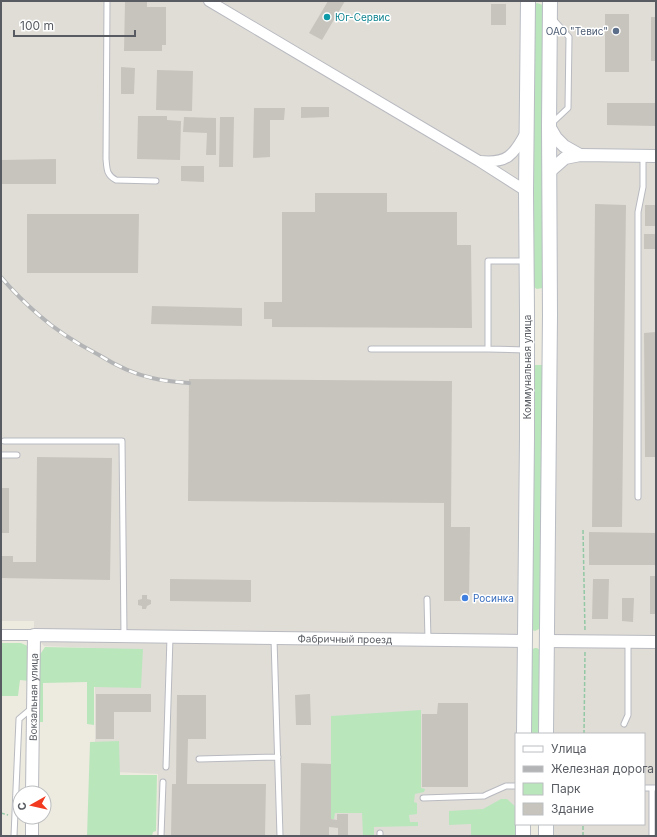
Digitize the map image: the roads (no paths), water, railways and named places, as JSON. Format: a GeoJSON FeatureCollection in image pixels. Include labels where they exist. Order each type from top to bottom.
{"type":"FeatureCollection","features":[{"type":"Feature","properties":{"kind":"main road","name":"Коммунальная улица"},"geometry":{"type":"LineString","coordinates":[[524,733],[528,1]]}},
{"type":"Feature","properties":{"kind":"main road"},"geometry":{"type":"LineString","coordinates":[[546,733],[550,315],[550,1]]}},
{"type":"Feature","properties":{"kind":"main road"},"geometry":{"type":"LineString","coordinates":[[526,287],[535,293],[541,293],[545,292],[549,286]]}},
{"type":"Feature","properties":{"kind":"main road"},"geometry":{"type":"LineString","coordinates":[[527,314],[531,309],[537,306],[542,306],[550,315]]}},
{"type":"Feature","properties":{"kind":"main road","name":"Фабричный проезд"},"geometry":{"type":"LineString","coordinates":[[525,641],[547,641]]}},
{"type":"Feature","properties":{"kind":"main road"},"geometry":{"type":"LineString","coordinates":[[523,825],[523,836]]}},
{"type":"Feature","properties":{"kind":"main road"},"geometry":{"type":"LineString","coordinates":[[546,825],[546,836]]}},
{"type":"Feature","properties":{"kind":"street"},"geometry":{"type":"LineString","coordinates":[[209,1],[479,161],[526,191]]}},
{"type":"Feature","properties":{"kind":"street"},"geometry":{"type":"LineString","coordinates":[[549,126],[556,138],[564,146],[580,155]]}},
{"type":"Feature","properties":{"kind":"street"},"geometry":{"type":"LineString","coordinates":[[479,161],[499,162],[505,159],[513,154],[527,131]]}},
{"type":"Feature","properties":{"kind":"street"},"geometry":{"type":"LineString","coordinates":[[549,172],[565,158],[580,155],[656,156]]}},
{"type":"Feature","properties":{"kind":"street"},"geometry":{"type":"LineString","coordinates":[[1,634],[34,635]]}},
{"type":"Feature","properties":{"kind":"street","name":"Фабричный проезд"},"geometry":{"type":"LineString","coordinates":[[34,635],[525,641]]}},
{"type":"Feature","properties":{"kind":"street","name":"Вокзальная улица"},"geometry":{"type":"LineString","coordinates":[[32,785],[34,635]]}},
{"type":"Feature","properties":{"kind":"street","name":"Фабричный проезд"},"geometry":{"type":"LineString","coordinates":[[547,641],[656,642]]}},
{"type":"Feature","properties":{"kind":"street"},"geometry":{"type":"LineString","coordinates":[[32,825],[32,836]]}},
{"type":"Feature","properties":{"kind":"lane"},"geometry":{"type":"LineString","coordinates":[[107,1],[106,158],[108,173],[111,178],[116,180],[156,181]]}},
{"type":"Feature","properties":{"kind":"lane"},"geometry":{"type":"LineString","coordinates":[[638,497],[638,212],[643,187],[643,155]]}},
{"type":"Feature","properties":{"kind":"lane"},"geometry":{"type":"LineString","coordinates":[[488,348],[488,261],[526,260]]}},
{"type":"Feature","properties":{"kind":"lane"},"geometry":{"type":"LineString","coordinates":[[371,349],[488,348],[527,350]]}},
{"type":"Feature","properties":{"kind":"lane"},"geometry":{"type":"LineString","coordinates":[[4,441],[122,441],[124,636]]}},
{"type":"Feature","properties":{"kind":"lane"},"geometry":{"type":"LineString","coordinates":[[1,455],[17,455]]}},
{"type":"Feature","properties":{"kind":"lane"},"geometry":{"type":"LineString","coordinates":[[427,599],[428,640]]}},
{"type":"Feature","properties":{"kind":"lane"},"geometry":{"type":"LineString","coordinates":[[166,767],[170,637]]}},
{"type":"Feature","properties":{"kind":"lane"},"geometry":{"type":"LineString","coordinates":[[274,638],[280,836]]}},
{"type":"Feature","properties":{"kind":"lane"},"geometry":{"type":"LineString","coordinates":[[624,724],[628,715],[628,642]]}},
{"type":"Feature","properties":{"kind":"lane"},"geometry":{"type":"LineString","coordinates":[[14,836],[19,719],[34,706]]}},
{"type":"Feature","properties":{"kind":"lane"},"geometry":{"type":"LineString","coordinates":[[200,759],[278,757]]}},
{"type":"Feature","properties":{"kind":"lane"},"geometry":{"type":"LineString","coordinates":[[161,836],[163,782]]}},
{"type":"Feature","properties":{"kind":"lane"},"geometry":{"type":"LineString","coordinates":[[423,798],[484,796],[506,786],[515,786]]}},
{"type":"Feature","properties":{"kind":"lane"},"geometry":{"type":"LineString","coordinates":[[652,836],[654,788]]}},
{"type":"Feature","properties":{"kind":"railway"},"geometry":{"type":"LineString","coordinates":[[1,277],[47,322],[83,347],[132,372],[161,380],[189,383]]}},
{"type":"Feature","properties":{"kind":"place","name":"Юг-Сервис"},"geometry":{"type":"Point","coordinates":[327,17]}},
{"type":"Feature","properties":{"kind":"place","name":"ОАО \"Тевис\""},"geometry":{"type":"Point","coordinates":[616,31]}},
{"type":"Feature","properties":{"kind":"place","name":"Росинка"},"geometry":{"type":"Point","coordinates":[465,598]}}]}
